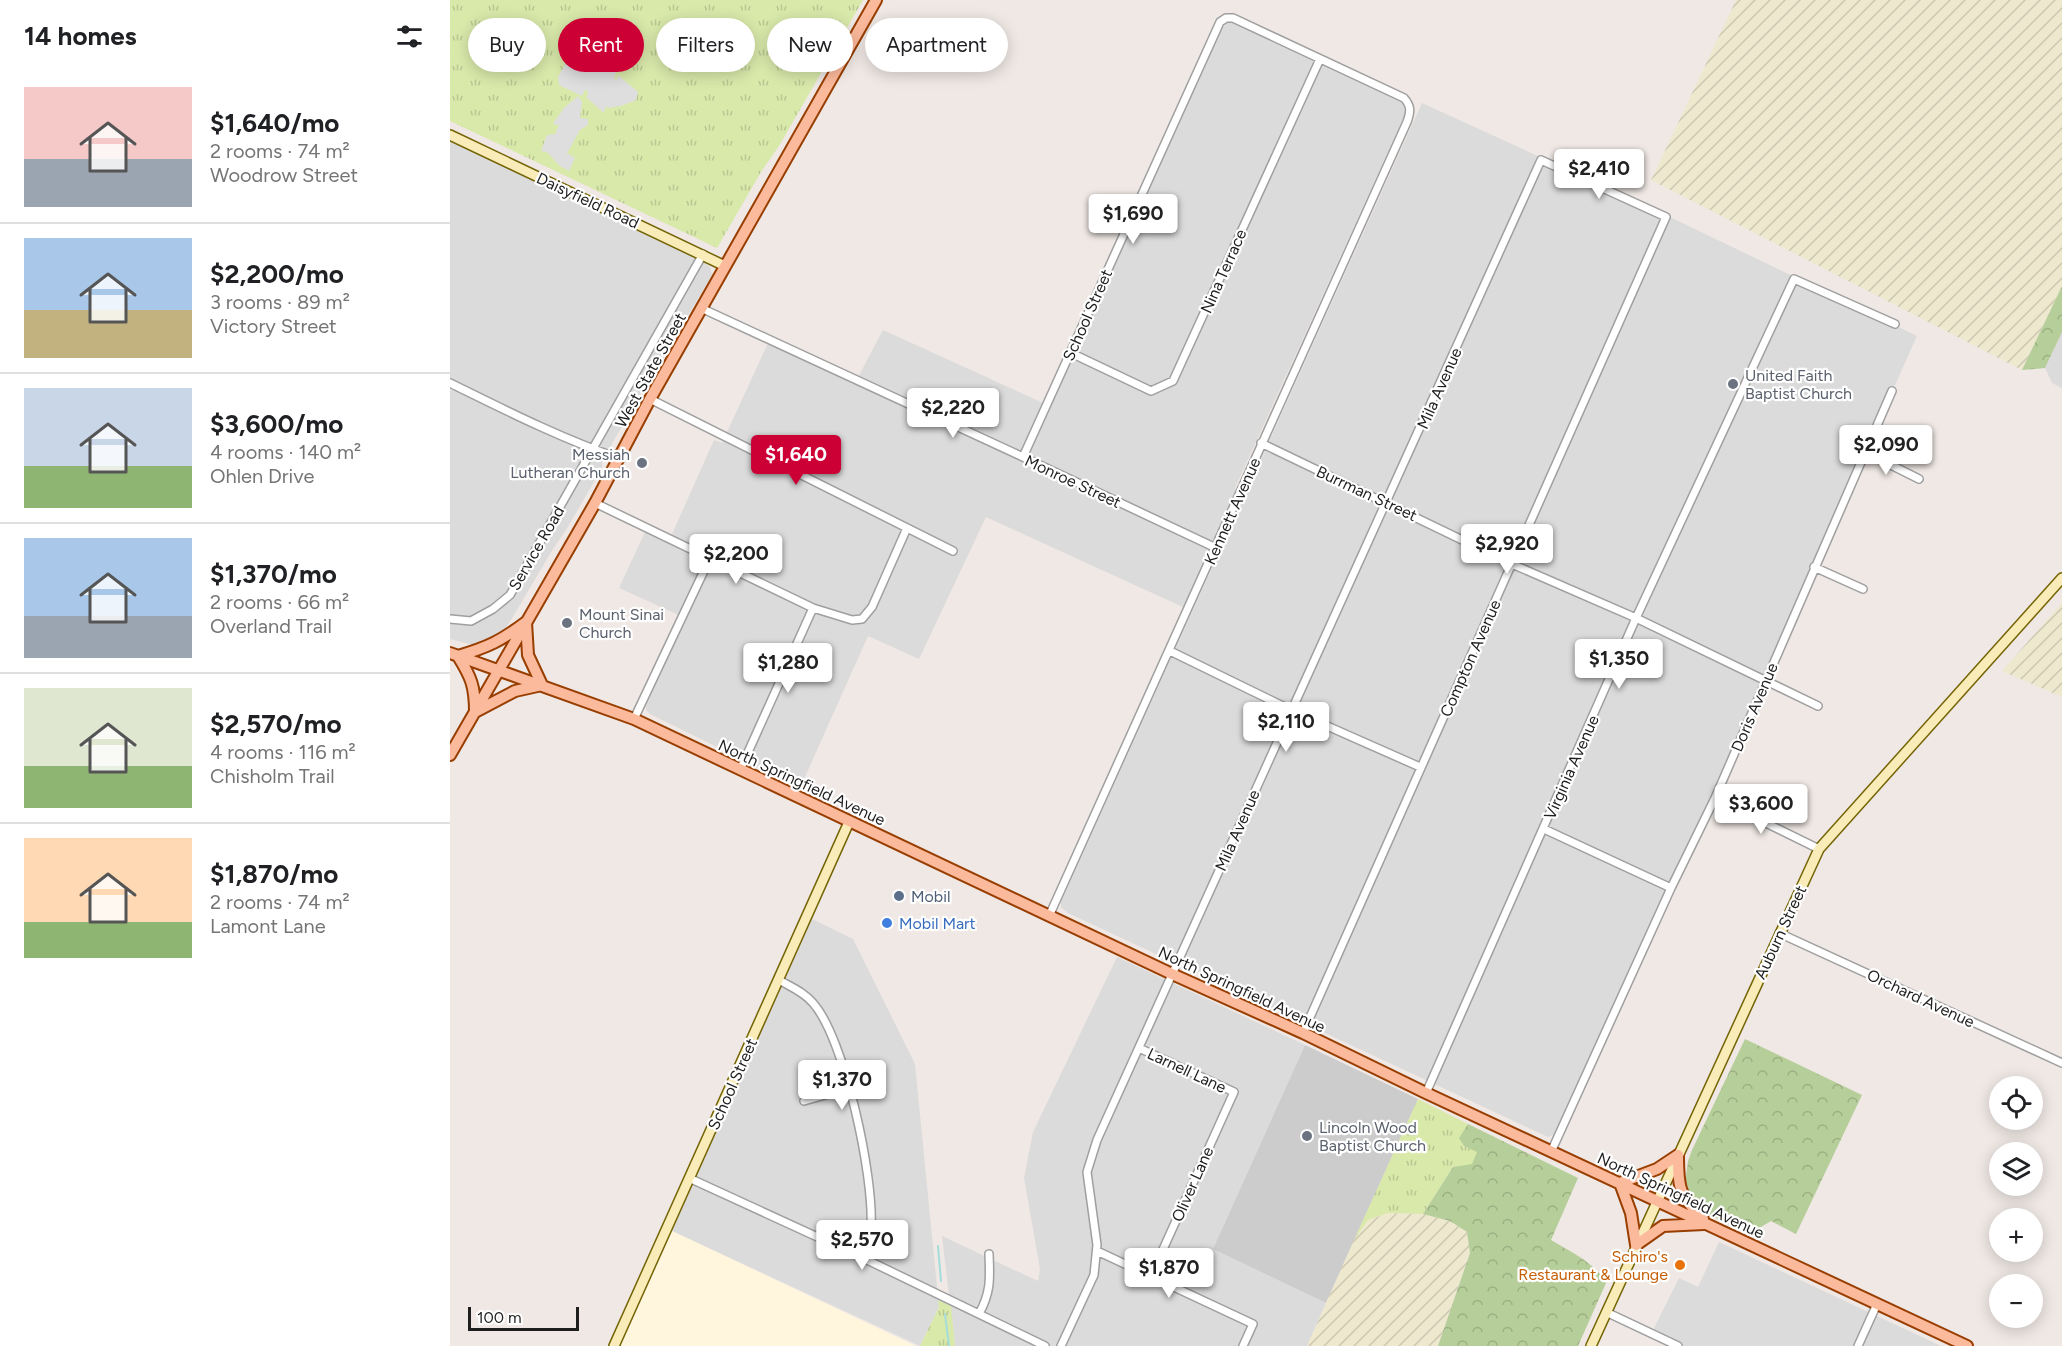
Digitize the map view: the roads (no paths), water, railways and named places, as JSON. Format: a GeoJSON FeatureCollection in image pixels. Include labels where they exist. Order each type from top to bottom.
{"type":"FeatureCollection","features":[{"type":"Feature","properties":{"kind":"main road","name":"West State Street"},"geometry":{"type":"LineString","coordinates":[[450,755],[595,503],[724,266],[876,0]]}},
{"type":"Feature","properties":{"kind":"main road","name":"Daisyfield Road"},"geometry":{"type":"LineString","coordinates":[[450,135],[724,266]]}},
{"type":"Feature","properties":{"kind":"main road","name":"Auburn Street"},"geometry":{"type":"LineString","coordinates":[[1591,1346],[1819,849],[2062,578]]}},
{"type":"Feature","properties":{"kind":"main road"},"geometry":{"type":"LineString","coordinates":[[526,622],[528,655],[542,685],[515,692],[475,712],[475,690],[470,675],[454,654],[487,648],[526,622]]}},
{"type":"Feature","properties":{"kind":"main road","name":"North Springfield Avenue"},"geometry":{"type":"LineString","coordinates":[[454,654],[634,719],[1967,1346]]}},
{"type":"Feature","properties":{"kind":"main road","name":"School Street"},"geometry":{"type":"LineString","coordinates":[[614,1346],[849,822]]}},
{"type":"Feature","properties":{"kind":"main road"},"geometry":{"type":"LineString","coordinates":[[1678,1155],[1657,1169],[1620,1183],[1631,1213],[1636,1245],[1663,1226],[1707,1224]]}},
{"type":"Feature","properties":{"kind":"main road"},"geometry":{"type":"LineString","coordinates":[[1678,1155],[1678,1180],[1683,1196],[1707,1224]]}},
{"type":"Feature","properties":{"kind":"street","name":"School Street"},"geometry":{"type":"LineString","coordinates":[[1023,457],[1220,22],[1226,18],[1233,18],[1320,59]]}},
{"type":"Feature","properties":{"kind":"street","name":"Kennett Avenue"},"geometry":{"type":"LineString","coordinates":[[1050,914],[1407,122],[1410,106],[1404,98],[1320,59]]}},
{"type":"Feature","properties":{"kind":"street","name":"Nina Terrace"},"geometry":{"type":"LineString","coordinates":[[1071,353],[1151,391],[1173,381],[1320,59]]}},
{"type":"Feature","properties":{"kind":"street","name":"Mila Avenue"},"geometry":{"type":"LineString","coordinates":[[1061,1346],[1094,1275],[1096,1251],[1087,1172],[1097,1140],[1541,160],[1666,217]]}},
{"type":"Feature","properties":{"kind":"street","name":"Compton Avenue"},"geometry":{"type":"LineString","coordinates":[[1304,1033],[1420,767],[1666,217]]}},
{"type":"Feature","properties":{"kind":"street","name":"Service Road"},"geometry":{"type":"LineString","coordinates":[[450,619],[471,621],[493,609],[510,595],[703,254]]}},
{"type":"Feature","properties":{"kind":"street","name":"Virginia Avenue"},"geometry":{"type":"LineString","coordinates":[[1426,1093],[1636,618],[1794,279],[1895,324]]}},
{"type":"Feature","properties":{"kind":"street","name":"Monroe Street"},"geometry":{"type":"LineString","coordinates":[[701,308],[1216,548]]}},
{"type":"Feature","properties":{"kind":"street"},"geometry":{"type":"LineString","coordinates":[[450,383],[592,449],[618,458]]}},
{"type":"Feature","properties":{"kind":"street","name":"Doris Avenue"},"geometry":{"type":"LineString","coordinates":[[1551,1152],[1714,798],[1892,391]]}},
{"type":"Feature","properties":{"kind":"street"},"geometry":{"type":"LineString","coordinates":[[650,399],[953,551]]}},
{"type":"Feature","properties":{"kind":"street","name":"Burrman Street"},"geometry":{"type":"LineString","coordinates":[[1261,443],[1512,564],[1636,618],[1818,706]]}},
{"type":"Feature","properties":{"kind":"street"},"geometry":{"type":"LineString","coordinates":[[1865,452],[1919,478]]}},
{"type":"Feature","properties":{"kind":"street"},"geometry":{"type":"LineString","coordinates":[[595,503],[813,608],[852,620],[862,619],[872,607],[907,528]]}},
{"type":"Feature","properties":{"kind":"street"},"geometry":{"type":"LineString","coordinates":[[634,719],[710,558]]}},
{"type":"Feature","properties":{"kind":"street"},"geometry":{"type":"LineString","coordinates":[[1814,567],[1863,589]]}},
{"type":"Feature","properties":{"kind":"street"},"geometry":{"type":"LineString","coordinates":[[740,770],[813,608]]}},
{"type":"Feature","properties":{"kind":"street"},"geometry":{"type":"LineString","coordinates":[[1170,651],[1291,710],[1420,767]]}},
{"type":"Feature","properties":{"kind":"street"},"geometry":{"type":"LineString","coordinates":[[1714,798],[1819,849]]}},
{"type":"Feature","properties":{"kind":"street"},"geometry":{"type":"LineString","coordinates":[[1544,829],[1671,888]]}},
{"type":"Feature","properties":{"kind":"street","name":"Orchard Avenue"},"geometry":{"type":"LineString","coordinates":[[1779,933],[2062,1063]]}},
{"type":"Feature","properties":{"kind":"street"},"geometry":{"type":"LineString","coordinates":[[779,980],[807,996],[814,1004],[829,1028],[850,1088],[866,1167],[871,1208],[871,1229],[861,1257]]}},
{"type":"Feature","properties":{"kind":"street","name":"Larnell Lane"},"geometry":{"type":"LineString","coordinates":[[1139,1048],[1234,1092]]}},
{"type":"Feature","properties":{"kind":"street"},"geometry":{"type":"LineString","coordinates":[[804,1101],[850,1088]]}},
{"type":"Feature","properties":{"kind":"street","name":"Oliver Lane"},"geometry":{"type":"LineString","coordinates":[[1151,1276],[1234,1092]]}},
{"type":"Feature","properties":{"kind":"street"},"geometry":{"type":"LineString","coordinates":[[689,1178],[861,1257],[1045,1346]]}},
{"type":"Feature","properties":{"kind":"street"},"geometry":{"type":"LineString","coordinates":[[1096,1251],[1253,1324],[1243,1346]]}},
{"type":"Feature","properties":{"kind":"street"},"geometry":{"type":"LineString","coordinates":[[980,1314],[987,1300],[990,1284],[989,1254]]}},
{"type":"Feature","properties":{"kind":"street"},"geometry":{"type":"LineString","coordinates":[[1858,1346],[1878,1304]]}},
{"type":"Feature","properties":{"kind":"street"},"geometry":{"type":"LineString","coordinates":[[1606,1312],[1678,1346]]}},
{"type":"Feature","properties":{"kind":"waterway"},"geometry":{"type":"LineString","coordinates":[[938,1246],[941,1281]]}},
{"type":"Feature","properties":{"kind":"waterway"},"geometry":{"type":"LineString","coordinates":[[945,1314],[949,1346]]}},
{"type":"Feature","properties":{"kind":"place","name":"United Faith Baptist Church"},"geometry":{"type":"Point","coordinates":[1733,384]}},
{"type":"Feature","properties":{"kind":"place","name":"Messiah Lutheran Church"},"geometry":{"type":"Point","coordinates":[642,463]}},
{"type":"Feature","properties":{"kind":"place","name":"Mount Sinai Church"},"geometry":{"type":"Point","coordinates":[567,623]}},
{"type":"Feature","properties":{"kind":"place","name":"Mobil"},"geometry":{"type":"Point","coordinates":[899,896]}},
{"type":"Feature","properties":{"kind":"place","name":"Mobil Mart"},"geometry":{"type":"Point","coordinates":[887,923]}},
{"type":"Feature","properties":{"kind":"place","name":"Lincoln Wood Baptist Church"},"geometry":{"type":"Point","coordinates":[1307,1136]}},
{"type":"Feature","properties":{"kind":"place","name":"Schiro's Restaurant & Lounge"},"geometry":{"type":"Point","coordinates":[1680,1265]}}]}
